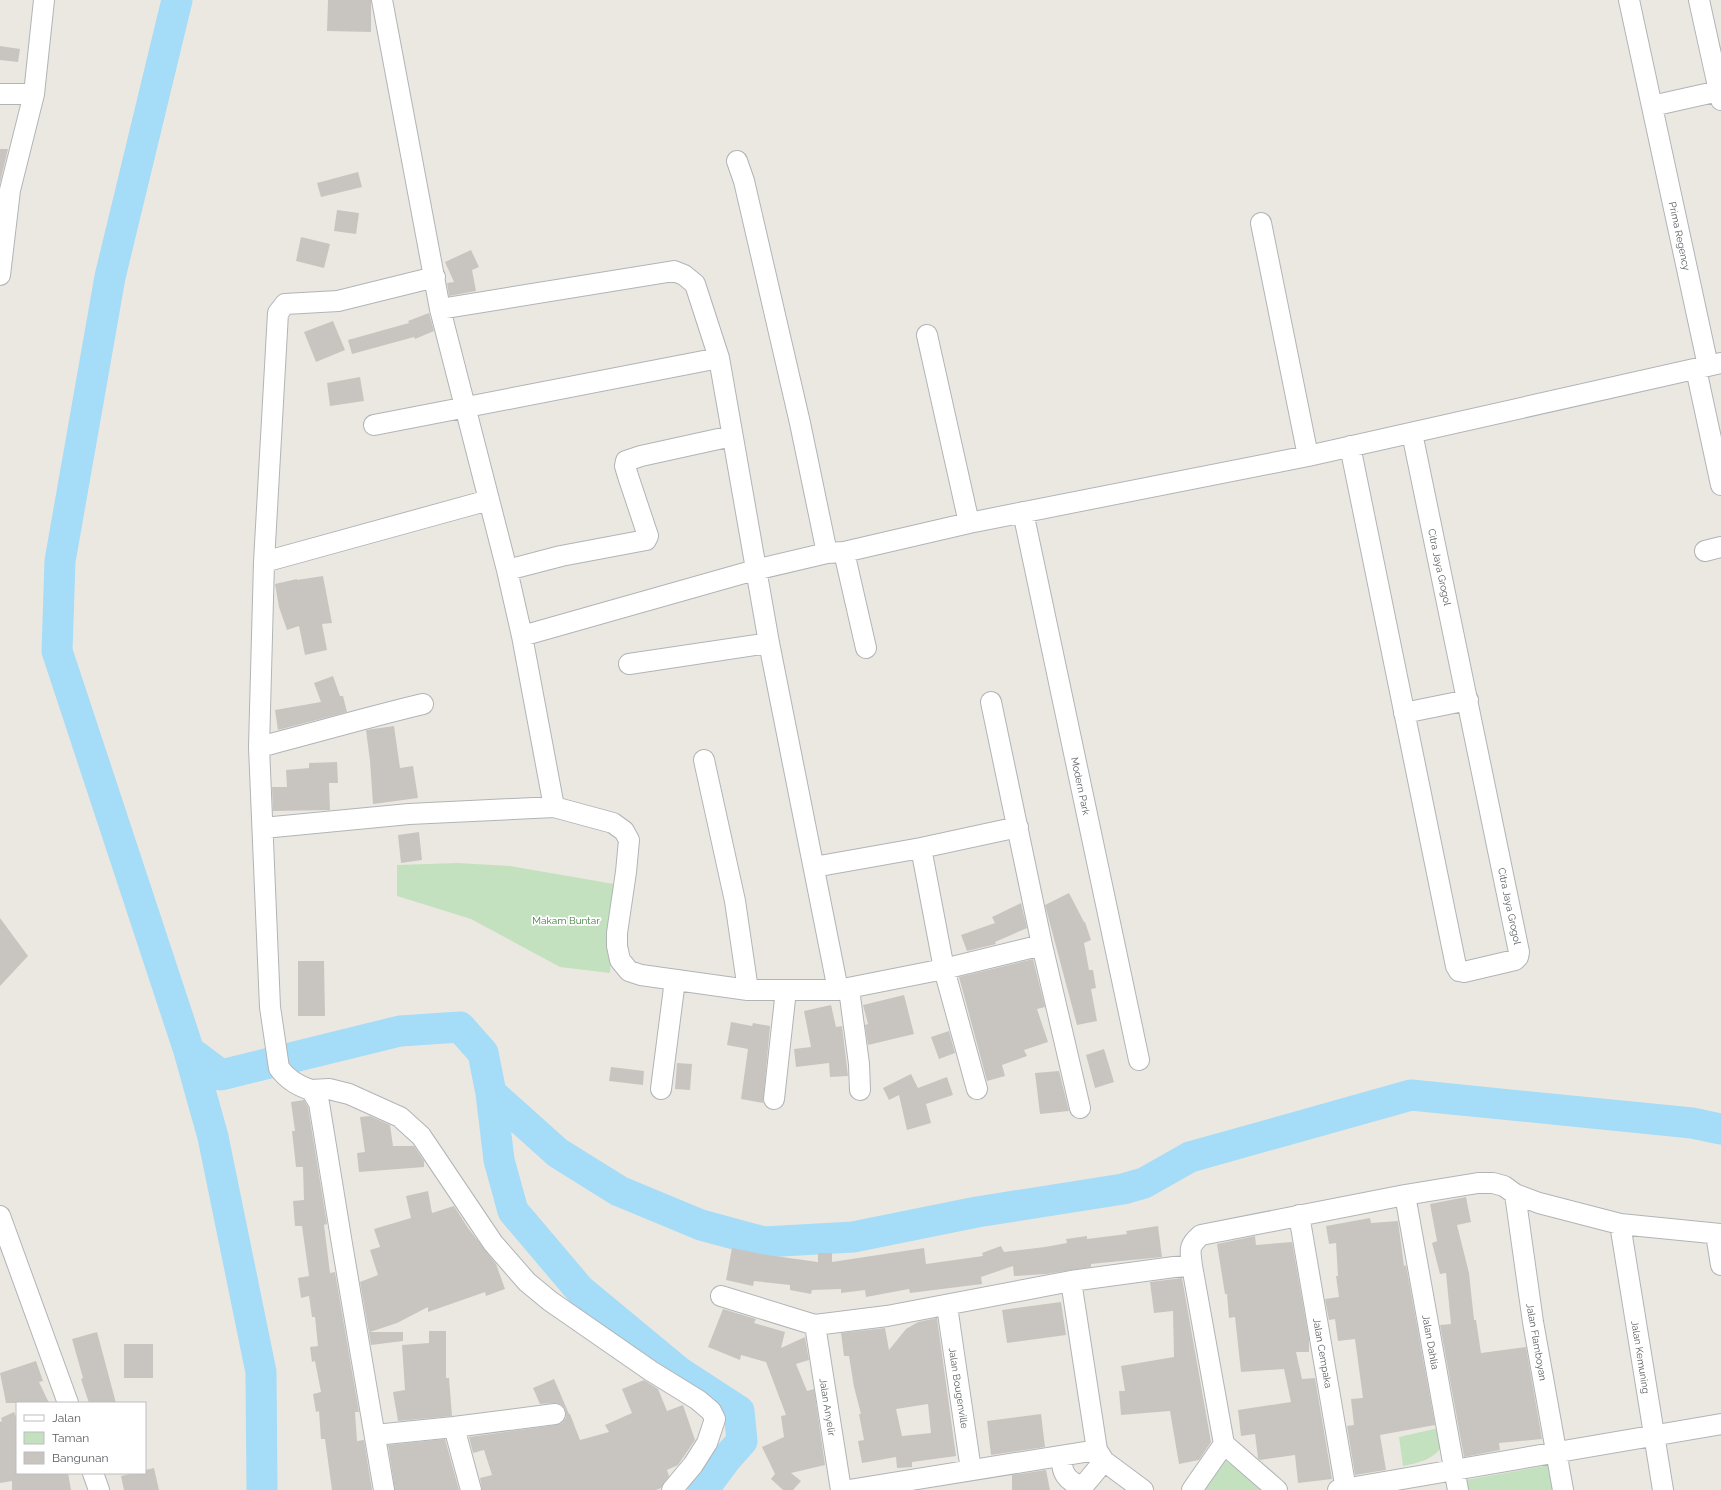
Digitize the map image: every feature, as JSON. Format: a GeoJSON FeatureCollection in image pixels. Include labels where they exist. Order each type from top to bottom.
{"type":"FeatureCollection","features":[{"type":"Feature","properties":{"kind":"street"},"geometry":{"type":"LineString","coordinates":[[0,275],[5,191],[34,94],[44,0]]}},
{"type":"Feature","properties":{"kind":"street"},"geometry":{"type":"LineString","coordinates":[[382,0],[440,309],[507,570],[522,636],[554,807]]}},
{"type":"Feature","properties":{"kind":"street","name":"Prima Regency"},"geometry":{"type":"LineString","coordinates":[[1629,0],[1709,366],[1721,485]]}},
{"type":"Feature","properties":{"kind":"street"},"geometry":{"type":"LineString","coordinates":[[1652,106],[1720,96],[1699,0]]}},
{"type":"Feature","properties":{"kind":"street"},"geometry":{"type":"LineString","coordinates":[[0,94],[34,94]]}},
{"type":"Feature","properties":{"kind":"street"},"geometry":{"type":"LineString","coordinates":[[737,161],[744,182],[800,422],[836,553],[866,648]]}},
{"type":"Feature","properties":{"kind":"street"},"geometry":{"type":"LineString","coordinates":[[1261,223],[1308,456]]}},
{"type":"Feature","properties":{"kind":"street"},"geometry":{"type":"LineString","coordinates":[[440,309],[674,271],[684,275],[695,284],[719,358],[768,643],[814,867],[844,990],[859,1064],[860,1090]]}},
{"type":"Feature","properties":{"kind":"street"},"geometry":{"type":"LineString","coordinates":[[435,277],[338,302],[286,304],[281,307],[278,313],[264,562],[259,746],[270,1007],[279,1068],[299,1086],[311,1090],[329,1089],[349,1094],[400,1117],[421,1136],[492,1243],[527,1282],[556,1306],[651,1371],[698,1400],[711,1411],[715,1419],[707,1443],[693,1465],[672,1490]]}},
{"type":"Feature","properties":{"kind":"street"},"geometry":{"type":"LineString","coordinates":[[927,335],[969,523]]}},
{"type":"Feature","properties":{"kind":"street"},"geometry":{"type":"LineString","coordinates":[[374,425],[719,358]]}},
{"type":"Feature","properties":{"kind":"street"},"geometry":{"type":"LineString","coordinates":[[522,636],[755,570],[969,523],[1308,456],[1709,366]]}},
{"type":"Feature","properties":{"kind":"street","name":"Citra Jaya Grogol"},"geometry":{"type":"LineString","coordinates":[[1350,446],[1456,966],[1459,970],[1464,972],[1515,960],[1518,957],[1519,952],[1412,432]]}},
{"type":"Feature","properties":{"kind":"street"},"geometry":{"type":"LineString","coordinates":[[507,570],[561,556],[646,540],[648,536],[625,466],[626,461],[641,456],[732,436]]}},
{"type":"Feature","properties":{"kind":"street"},"geometry":{"type":"LineString","coordinates":[[264,562],[489,500]]}},
{"type":"Feature","properties":{"kind":"street","name":"Modern Park"},"geometry":{"type":"LineString","coordinates":[[1023,512],[1139,1060]]}},
{"type":"Feature","properties":{"kind":"street"},"geometry":{"type":"LineString","coordinates":[[629,664],[768,643]]}},
{"type":"Feature","properties":{"kind":"street"},"geometry":{"type":"LineString","coordinates":[[1404,713],[1468,700]]}},
{"type":"Feature","properties":{"kind":"street"},"geometry":{"type":"LineString","coordinates":[[991,702],[1042,945],[1080,1108]]}},
{"type":"Feature","properties":{"kind":"street"},"geometry":{"type":"LineString","coordinates":[[259,746],[423,704]]}},
{"type":"Feature","properties":{"kind":"street"},"geometry":{"type":"LineString","coordinates":[[704,760],[735,901],[748,990]]}},
{"type":"Feature","properties":{"kind":"street"},"geometry":{"type":"LineString","coordinates":[[263,828],[409,814],[554,807],[612,823],[624,831],[629,840],[617,933],[617,946],[620,960],[629,971],[641,975],[748,990],[844,990],[944,969],[1042,945]]}},
{"type":"Feature","properties":{"kind":"street"},"geometry":{"type":"LineString","coordinates":[[814,867],[921,848],[1018,827]]}},
{"type":"Feature","properties":{"kind":"street"},"geometry":{"type":"LineString","coordinates":[[921,848],[944,969],[977,1088]]}},
{"type":"Feature","properties":{"kind":"street"},"geometry":{"type":"LineString","coordinates":[[661,1089],[675,980]]}},
{"type":"Feature","properties":{"kind":"street"},"geometry":{"type":"LineString","coordinates":[[774,1099],[786,990]]}},
{"type":"Feature","properties":{"kind":"street"},"geometry":{"type":"LineString","coordinates":[[311,1090],[319,1103],[323,1122],[342,1244],[384,1490]]}},
{"type":"Feature","properties":{"kind":"street"},"geometry":{"type":"LineString","coordinates":[[1277,1490],[1224,1444],[1189,1249],[1201,1235],[1405,1195],[1478,1183],[1499,1184],[1515,1194],[1539,1203],[1620,1224],[1718,1234],[1721,1265]]}},
{"type":"Feature","properties":{"kind":"street","name":"Jalan Flamboyan"},"geometry":{"type":"LineString","coordinates":[[1515,1194],[1533,1322],[1563,1490]]}},
{"type":"Feature","properties":{"kind":"street","name":"Jalan Dahlia"},"geometry":{"type":"LineString","coordinates":[[1405,1195],[1458,1490]]}},
{"type":"Feature","properties":{"kind":"street","name":"Jalan Cempaka"},"geometry":{"type":"LineString","coordinates":[[1299,1215],[1343,1490]]}},
{"type":"Feature","properties":{"kind":"street"},"geometry":{"type":"LineString","coordinates":[[0,1216],[68,1402]]}},
{"type":"Feature","properties":{"kind":"street","name":"Jalan Kemuning"},"geometry":{"type":"LineString","coordinates":[[1620,1224],[1663,1490]]}},
{"type":"Feature","properties":{"kind":"street"},"geometry":{"type":"LineString","coordinates":[[721,1296],[815,1325],[886,1316],[946,1306],[1071,1282],[1174,1267],[1192,1266]]}},
{"type":"Feature","properties":{"kind":"street"},"geometry":{"type":"LineString","coordinates":[[1062,1456],[1061,1466],[1066,1476],[1081,1489],[1100,1455],[1071,1282]]}},
{"type":"Feature","properties":{"kind":"street","name":"Jalan Bougenville"},"geometry":{"type":"LineString","coordinates":[[946,1306],[971,1470]]}},
{"type":"Feature","properties":{"kind":"street","name":"Jalan Anyelir"},"geometry":{"type":"LineString","coordinates":[[815,1325],[840,1490]]}},
{"type":"Feature","properties":{"kind":"street"},"geometry":{"type":"LineString","coordinates":[[375,1435],[454,1427],[555,1414]]}},
{"type":"Feature","properties":{"kind":"street"},"geometry":{"type":"LineString","coordinates":[[1343,1490],[1721,1424]]}},
{"type":"Feature","properties":{"kind":"street"},"geometry":{"type":"LineString","coordinates":[[454,1427],[471,1490]]}},
{"type":"Feature","properties":{"kind":"street"},"geometry":{"type":"LineString","coordinates":[[1192,1490],[1224,1444]]}},
{"type":"Feature","properties":{"kind":"street"},"geometry":{"type":"LineString","coordinates":[[849,1490],[1062,1456],[1100,1455],[1143,1490]]}},
{"type":"Feature","properties":{"kind":"street"},"geometry":{"type":"LineString","coordinates":[[93,1474],[99,1490]]}},
{"type":"Feature","properties":{"kind":"green space","name":"Makam Buntar"},"geometry":{"type":"Polygon","coordinates":[[[458,863],[510,866],[614,884],[610,973],[560,967],[471,919],[397,896],[397,865],[458,863]]]}},
{"type":"Feature","properties":{"kind":"green space"},"geometry":{"type":"Polygon","coordinates":[[[1443,1427],[1443,1443],[1432,1457],[1421,1462],[1403,1466],[1399,1437],[1443,1427]]]}},
{"type":"Feature","properties":{"kind":"green space"},"geometry":{"type":"Polygon","coordinates":[[[1225,1460],[1265,1490],[1203,1490],[1225,1460]]]}},
{"type":"Feature","properties":{"kind":"green space"},"geometry":{"type":"Polygon","coordinates":[[[1549,1465],[1554,1490],[1468,1490],[1466,1480],[1549,1465]]]}},
{"type":"Feature","properties":{"kind":"building"},"geometry":{"type":"Polygon","coordinates":[[[328,0],[371,0],[371,32],[327,31],[328,0]]]}},
{"type":"Feature","properties":{"kind":"building"},"geometry":{"type":"Polygon","coordinates":[[[0,46],[20,49],[18,62],[0,60],[0,46]]]}},
{"type":"Feature","properties":{"kind":"building"},"geometry":{"type":"Polygon","coordinates":[[[0,149],[8,149],[0,183],[0,149]]]}},
{"type":"Feature","properties":{"kind":"building"},"geometry":{"type":"Polygon","coordinates":[[[358,172],[362,187],[321,197],[317,183],[358,172]]]}},
{"type":"Feature","properties":{"kind":"building"},"geometry":{"type":"Polygon","coordinates":[[[337,210],[359,213],[356,234],[334,231],[337,210]]]}},
{"type":"Feature","properties":{"kind":"building"},"geometry":{"type":"Polygon","coordinates":[[[301,237],[330,244],[324,268],[296,261],[301,237]]]}},
{"type":"Feature","properties":{"kind":"building"},"geometry":{"type":"Polygon","coordinates":[[[471,250],[479,267],[472,270],[476,291],[449,296],[447,283],[454,282],[445,262],[471,250]]]}},
{"type":"Feature","properties":{"kind":"building"},"geometry":{"type":"Polygon","coordinates":[[[429,313],[434,331],[415,339],[414,337],[352,354],[348,340],[409,323],[408,321],[429,313]]]}},
{"type":"Feature","properties":{"kind":"building"},"geometry":{"type":"Polygon","coordinates":[[[333,321],[345,350],[316,362],[304,332],[333,321]]]}},
{"type":"Feature","properties":{"kind":"building"},"geometry":{"type":"Polygon","coordinates":[[[360,377],[364,401],[330,406],[327,383],[360,377]]]}},
{"type":"Feature","properties":{"kind":"building"},"geometry":{"type":"Polygon","coordinates":[[[323,576],[332,623],[322,624],[327,650],[305,655],[299,626],[287,630],[279,607],[275,584],[297,579],[323,576]]]}},
{"type":"Feature","properties":{"kind":"building"},"geometry":{"type":"Polygon","coordinates":[[[333,676],[340,696],[343,696],[347,712],[278,730],[275,710],[321,702],[314,683],[333,676]]]}},
{"type":"Feature","properties":{"kind":"building"},"geometry":{"type":"Polygon","coordinates":[[[394,726],[400,768],[413,766],[418,798],[373,804],[366,730],[394,726]]]}},
{"type":"Feature","properties":{"kind":"building"},"geometry":{"type":"Polygon","coordinates":[[[337,762],[338,783],[329,783],[330,810],[273,811],[272,787],[287,787],[286,770],[309,768],[309,763],[337,762]]]}},
{"type":"Feature","properties":{"kind":"building"},"geometry":{"type":"Polygon","coordinates":[[[419,832],[422,860],[401,863],[398,835],[419,832]]]}},
{"type":"Feature","properties":{"kind":"building"},"geometry":{"type":"Polygon","coordinates":[[[1069,893],[1085,922],[1091,940],[1084,943],[1089,970],[1093,970],[1096,988],[1091,989],[1097,1021],[1077,1025],[1045,905],[1069,893]]]}},
{"type":"Feature","properties":{"kind":"building"},"geometry":{"type":"Polygon","coordinates":[[[1021,903],[1027,928],[995,942],[996,944],[967,951],[961,935],[995,923],[992,917],[1021,903]]]}},
{"type":"Feature","properties":{"kind":"building"},"geometry":{"type":"Polygon","coordinates":[[[0,918],[28,956],[0,986],[0,918]]]}},
{"type":"Feature","properties":{"kind":"building"},"geometry":{"type":"Polygon","coordinates":[[[1033,959],[1045,1007],[1037,1009],[1048,1042],[1024,1050],[1027,1056],[1002,1065],[1005,1076],[987,1081],[959,977],[1033,959]]]}},
{"type":"Feature","properties":{"kind":"building"},"geometry":{"type":"Polygon","coordinates":[[[298,961],[324,961],[325,1016],[298,1016],[298,961]]]}},
{"type":"Feature","properties":{"kind":"building"},"geometry":{"type":"Polygon","coordinates":[[[904,995],[914,1034],[868,1045],[865,1025],[868,1024],[863,1005],[904,995]]]}},
{"type":"Feature","properties":{"kind":"building"},"geometry":{"type":"Polygon","coordinates":[[[831,1005],[836,1027],[842,1026],[848,1076],[830,1077],[829,1063],[796,1067],[794,1049],[811,1047],[804,1011],[831,1005]]]}},
{"type":"Feature","properties":{"kind":"building"},"geometry":{"type":"Polygon","coordinates":[[[731,1022],[752,1026],[753,1023],[770,1026],[763,1103],[741,1099],[748,1049],[727,1045],[731,1022]]]}},
{"type":"Feature","properties":{"kind":"building"},"geometry":{"type":"Polygon","coordinates":[[[949,1031],[955,1053],[939,1059],[931,1037],[949,1031]]]}},
{"type":"Feature","properties":{"kind":"building"},"geometry":{"type":"Polygon","coordinates":[[[1104,1049],[1114,1082],[1095,1088],[1086,1055],[1104,1049]]]}},
{"type":"Feature","properties":{"kind":"building"},"geometry":{"type":"Polygon","coordinates":[[[677,1063],[692,1064],[690,1090],[675,1089],[677,1063]]]}},
{"type":"Feature","properties":{"kind":"building"},"geometry":{"type":"Polygon","coordinates":[[[611,1067],[644,1071],[643,1085],[609,1081],[611,1067]]]}},
{"type":"Feature","properties":{"kind":"building"},"geometry":{"type":"Polygon","coordinates":[[[1059,1071],[1069,1111],[1040,1114],[1035,1073],[1059,1071]]]}},
{"type":"Feature","properties":{"kind":"building"},"geometry":{"type":"Polygon","coordinates":[[[911,1074],[918,1088],[947,1077],[953,1095],[926,1104],[931,1123],[907,1130],[899,1095],[889,1100],[883,1088],[911,1074]]]}},
{"type":"Feature","properties":{"kind":"building"},"geometry":{"type":"Polygon","coordinates":[[[304,1100],[308,1107],[327,1224],[324,1225],[330,1273],[335,1272],[359,1412],[355,1412],[357,1441],[364,1440],[372,1490],[332,1490],[325,1439],[321,1439],[319,1411],[316,1412],[313,1394],[321,1392],[315,1361],[312,1362],[310,1347],[318,1346],[315,1317],[312,1317],[309,1296],[301,1298],[298,1278],[309,1276],[302,1226],[295,1226],[293,1201],[304,1200],[303,1167],[296,1167],[292,1131],[295,1131],[291,1102],[304,1100]]]}},
{"type":"Feature","properties":{"kind":"building"},"geometry":{"type":"Polygon","coordinates":[[[370,1116],[390,1125],[393,1146],[414,1146],[424,1161],[424,1167],[359,1172],[357,1153],[365,1152],[360,1117],[370,1116]]]}},
{"type":"Feature","properties":{"kind":"building"},"geometry":{"type":"Polygon","coordinates":[[[428,1191],[432,1213],[454,1206],[468,1228],[496,1264],[505,1289],[486,1296],[485,1292],[428,1312],[428,1307],[397,1323],[370,1332],[403,1332],[403,1341],[371,1345],[360,1282],[378,1275],[370,1250],[380,1247],[374,1229],[411,1218],[406,1196],[428,1191]]]}},
{"type":"Feature","properties":{"kind":"building"},"geometry":{"type":"Polygon","coordinates":[[[1466,1197],[1471,1222],[1457,1225],[1469,1273],[1474,1320],[1476,1320],[1481,1353],[1526,1347],[1542,1439],[1499,1443],[1500,1450],[1464,1457],[1440,1325],[1451,1324],[1446,1273],[1440,1274],[1432,1243],[1437,1241],[1430,1204],[1466,1197]]]}},
{"type":"Feature","properties":{"kind":"building"},"geometry":{"type":"Polygon","coordinates":[[[1370,1218],[1371,1223],[1398,1221],[1404,1266],[1406,1265],[1435,1425],[1380,1435],[1386,1470],[1355,1475],[1347,1426],[1354,1425],[1351,1399],[1363,1398],[1355,1339],[1338,1341],[1335,1319],[1329,1320],[1325,1299],[1339,1297],[1336,1276],[1338,1276],[1336,1243],[1329,1244],[1326,1226],[1370,1218]]]}},
{"type":"Feature","properties":{"kind":"building"},"geometry":{"type":"Polygon","coordinates":[[[1158,1226],[1162,1257],[1091,1264],[1091,1267],[1046,1274],[1014,1276],[1013,1266],[981,1277],[982,1284],[910,1293],[909,1289],[866,1297],[865,1290],[841,1293],[841,1289],[812,1290],[811,1294],[790,1290],[790,1285],[754,1281],[753,1286],[726,1280],[732,1248],[767,1255],[818,1262],[818,1253],[832,1253],[832,1262],[924,1248],[926,1264],[983,1256],[982,1253],[1001,1246],[1004,1252],[1045,1247],[1067,1243],[1066,1239],[1087,1236],[1087,1239],[1127,1234],[1126,1231],[1158,1226]]]}},
{"type":"Feature","properties":{"kind":"building"},"geometry":{"type":"Polygon","coordinates":[[[1255,1236],[1256,1245],[1292,1242],[1309,1339],[1309,1352],[1296,1352],[1302,1379],[1315,1378],[1332,1479],[1298,1483],[1295,1455],[1260,1460],[1258,1458],[1255,1434],[1241,1436],[1238,1410],[1291,1402],[1284,1369],[1241,1372],[1235,1317],[1229,1318],[1227,1294],[1225,1294],[1217,1244],[1255,1236]]]}},
{"type":"Feature","properties":{"kind":"building"},"geometry":{"type":"Polygon","coordinates":[[[1182,1278],[1211,1442],[1199,1460],[1179,1464],[1170,1411],[1121,1415],[1119,1391],[1125,1391],[1121,1366],[1174,1357],[1173,1311],[1154,1313],[1150,1282],[1182,1278]]]}},
{"type":"Feature","properties":{"kind":"building"},"geometry":{"type":"Polygon","coordinates":[[[1061,1302],[1066,1335],[1007,1343],[1002,1310],[1061,1302]]]}},
{"type":"Feature","properties":{"kind":"building"},"geometry":{"type":"Polygon","coordinates":[[[723,1309],[756,1319],[754,1323],[785,1332],[781,1348],[805,1337],[809,1360],[796,1364],[807,1391],[814,1389],[825,1465],[791,1473],[801,1481],[793,1490],[783,1490],[771,1479],[775,1474],[762,1447],[784,1437],[781,1416],[786,1415],[766,1362],[741,1355],[740,1360],[708,1347],[723,1309]]]}},
{"type":"Feature","properties":{"kind":"building"},"geometry":{"type":"Polygon","coordinates":[[[937,1318],[956,1456],[912,1462],[912,1467],[897,1468],[896,1457],[862,1463],[858,1441],[864,1440],[859,1414],[861,1414],[854,1387],[849,1356],[844,1356],[841,1333],[885,1328],[889,1350],[906,1329],[918,1322],[937,1318]],[[928,1404],[896,1409],[902,1436],[931,1433],[928,1404]]]}},
{"type":"Feature","properties":{"kind":"building"},"geometry":{"type":"Polygon","coordinates":[[[429,1331],[446,1331],[446,1378],[449,1378],[452,1416],[398,1421],[393,1392],[405,1390],[402,1345],[429,1343],[429,1331]]]}},
{"type":"Feature","properties":{"kind":"building"},"geometry":{"type":"Polygon","coordinates":[[[97,1332],[116,1402],[89,1402],[81,1379],[83,1378],[72,1339],[97,1332]]]}},
{"type":"Feature","properties":{"kind":"building"},"geometry":{"type":"Polygon","coordinates":[[[124,1344],[153,1344],[153,1378],[124,1378],[124,1344]]]}},
{"type":"Feature","properties":{"kind":"building"},"geometry":{"type":"Polygon","coordinates":[[[36,1361],[43,1381],[39,1382],[49,1402],[6,1403],[0,1373],[36,1361]]]}},
{"type":"Feature","properties":{"kind":"building"},"geometry":{"type":"Polygon","coordinates":[[[554,1379],[580,1440],[609,1432],[605,1425],[632,1413],[622,1389],[644,1380],[658,1389],[667,1411],[683,1405],[695,1440],[678,1465],[667,1470],[669,1476],[661,1488],[656,1490],[482,1490],[480,1478],[492,1475],[484,1450],[473,1453],[469,1437],[562,1423],[566,1418],[564,1407],[560,1404],[554,1403],[540,1404],[533,1388],[554,1379]]]}},
{"type":"Feature","properties":{"kind":"building"},"geometry":{"type":"Polygon","coordinates":[[[14,1412],[16,1417],[16,1474],[68,1474],[71,1490],[12,1490],[12,1481],[0,1483],[1,1418],[14,1412]]]}},
{"type":"Feature","properties":{"kind":"building"},"geometry":{"type":"Polygon","coordinates":[[[1041,1414],[1045,1447],[991,1455],[987,1421],[1041,1414]]]}},
{"type":"Feature","properties":{"kind":"building"},"geometry":{"type":"Polygon","coordinates":[[[445,1439],[459,1490],[395,1490],[388,1445],[445,1439]]]}},
{"type":"Feature","properties":{"kind":"building"},"geometry":{"type":"Polygon","coordinates":[[[154,1468],[159,1490],[124,1490],[121,1476],[130,1474],[146,1474],[146,1470],[154,1468]]]}},
{"type":"Feature","properties":{"kind":"building"},"geometry":{"type":"Polygon","coordinates":[[[1046,1470],[1050,1490],[1012,1490],[1012,1475],[1046,1470]]]}},
{"type":"Feature","properties":{"kind":"waterway"},"geometry":{"type":"LineString","coordinates":[[177,0],[110,277],[60,561],[57,651],[189,1051],[213,1137],[261,1372],[262,1490]]}},
{"type":"Feature","properties":{"kind":"waterway"},"geometry":{"type":"LineString","coordinates":[[189,1051],[221,1075],[400,1031],[460,1027],[483,1053],[491,1093],[499,1160],[513,1211],[580,1290],[679,1372],[739,1411],[742,1441],[726,1459],[703,1490]]}},
{"type":"Feature","properties":{"kind":"waterway"},"geometry":{"type":"LineString","coordinates":[[491,1093],[558,1153],[619,1191],[701,1225],[764,1242],[853,1237],[977,1212],[1123,1189],[1144,1183],[1190,1157],[1411,1095],[1692,1123],[1721,1129]]}}]}
